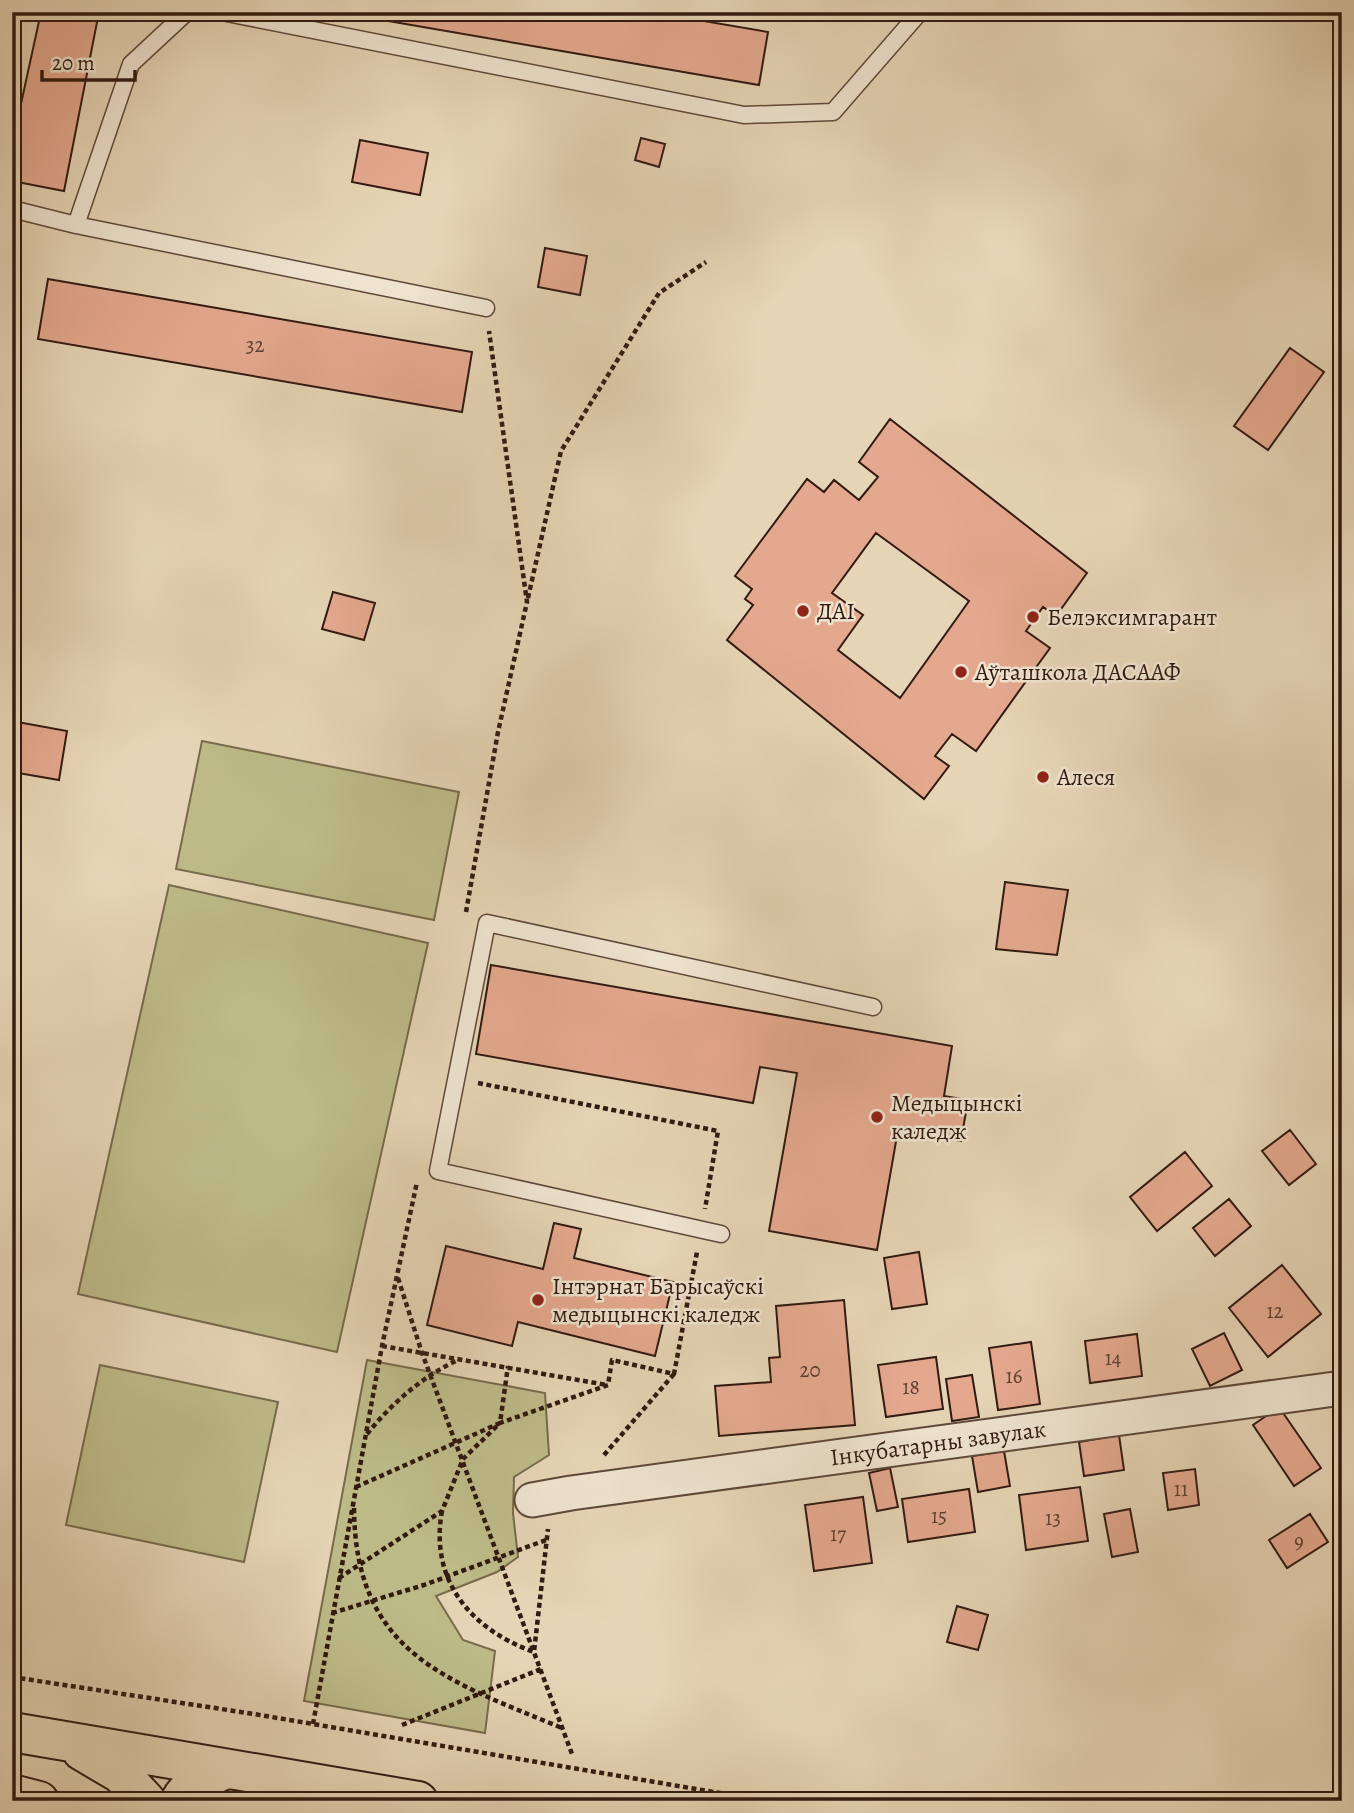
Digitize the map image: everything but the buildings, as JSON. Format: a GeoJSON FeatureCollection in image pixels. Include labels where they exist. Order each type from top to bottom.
{"type":"FeatureCollection","features":[{"type":"Feature","properties":{"kind":"main road"},"geometry":{"type":"LineString","coordinates":[[12,1732],[418,1801]]}},
{"type":"Feature","properties":{"kind":"main road"},"geometry":{"type":"LineString","coordinates":[[65,1741],[121,1774],[146,1801]]}},
{"type":"Feature","properties":{"kind":"main road"},"geometry":{"type":"LineString","coordinates":[[180,1801],[184,1793],[201,1780],[226,1769]]}},
{"type":"Feature","properties":{"kind":"main road"},"geometry":{"type":"LineString","coordinates":[[12,1794],[39,1801]]}},
{"type":"Feature","properties":{"kind":"street","name":"Інкубатарны завулак"},"geometry":{"type":"LineString","coordinates":[[552,1496],[1342,1388]]}},
{"type":"Feature","properties":{"kind":"lane"},"geometry":{"type":"LineString","coordinates":[[76,225],[131,64],[187,12]]}},
{"type":"Feature","properties":{"kind":"lane"},"geometry":{"type":"LineString","coordinates":[[222,12],[744,115],[833,113],[920,12]]}},
{"type":"Feature","properties":{"kind":"lane"},"geometry":{"type":"LineString","coordinates":[[12,209],[76,225],[486,308]]}},
{"type":"Feature","properties":{"kind":"lane"},"geometry":{"type":"LineString","coordinates":[[721,1234],[438,1171],[487,923],[873,1007]]}},
{"type":"Feature","properties":{"kind":"path"},"geometry":{"type":"LineString","coordinates":[[464,924],[498,732],[561,451],[659,293],[706,262]]}},
{"type":"Feature","properties":{"kind":"path"},"geometry":{"type":"LineString","coordinates":[[486,308],[527,602]]}},
{"type":"Feature","properties":{"kind":"path"},"geometry":{"type":"LineString","coordinates":[[456,1079],[718,1131],[674,1374],[552,1496],[534,1652]]}},
{"type":"Feature","properties":{"kind":"path"},"geometry":{"type":"LineString","coordinates":[[313,1724],[382,1346],[419,1170]]}},
{"type":"Feature","properties":{"kind":"path"},"geometry":{"type":"LineString","coordinates":[[397,1277],[422,1353],[572,1755]]}},
{"type":"Feature","properties":{"kind":"path"},"geometry":{"type":"LineString","coordinates":[[382,1346],[608,1385]]}},
{"type":"Feature","properties":{"kind":"path"},"geometry":{"type":"LineString","coordinates":[[365,1437],[409,1391],[443,1367],[461,1359]]}},
{"type":"Feature","properties":{"kind":"path"},"geometry":{"type":"LineString","coordinates":[[608,1385],[612,1360],[674,1374]]}},
{"type":"Feature","properties":{"kind":"path"},"geometry":{"type":"LineString","coordinates":[[508,1366],[500,1423],[463,1459],[442,1511],[441,1552],[447,1576],[463,1606],[496,1636],[534,1652]]}},
{"type":"Feature","properties":{"kind":"path"},"geometry":{"type":"LineString","coordinates":[[356,1487],[500,1423],[608,1385]]}},
{"type":"Feature","properties":{"kind":"path"},"geometry":{"type":"LineString","coordinates":[[354,1496],[354,1527],[359,1564],[371,1601],[384,1624],[400,1643],[452,1680],[562,1729]]}},
{"type":"Feature","properties":{"kind":"path"},"geometry":{"type":"LineString","coordinates":[[338,1578],[442,1511]]}},
{"type":"Feature","properties":{"kind":"path"},"geometry":{"type":"LineString","coordinates":[[332,1613],[447,1576],[546,1540]]}},
{"type":"Feature","properties":{"kind":"path"},"geometry":{"type":"LineString","coordinates":[[402,1725],[541,1669]]}},
{"type":"Feature","properties":{"kind":"path"},"geometry":{"type":"LineString","coordinates":[[12,1677],[313,1724],[767,1801]]}},
{"type":"Feature","properties":{"kind":"shaded area"},"geometry":{"type":"Polygon","coordinates":[[[202,741],[459,792],[434,920],[176,869],[202,741]]]}},
{"type":"Feature","properties":{"kind":"shaded area"},"geometry":{"type":"Polygon","coordinates":[[[169,885],[428,943],[337,1352],[78,1294],[169,885]]]}},
{"type":"Feature","properties":{"kind":"shaded area"},"geometry":{"type":"Polygon","coordinates":[[[367,1360],[545,1393],[549,1455],[514,1477],[513,1513],[518,1557],[497,1572],[436,1596],[463,1640],[495,1651],[485,1733],[304,1701],[367,1360]]]}},
{"type":"Feature","properties":{"kind":"shaded area"},"geometry":{"type":"Polygon","coordinates":[[[100,1365],[278,1402],[244,1562],[66,1525],[100,1365]]]}},
{"type":"Feature","properties":{"kind":"place","name":"ДАІ"},"geometry":{"type":"Point","coordinates":[803,611]}},
{"type":"Feature","properties":{"kind":"place","name":"Белэксимгарант"},"geometry":{"type":"Point","coordinates":[1033,617]}},
{"type":"Feature","properties":{"kind":"place","name":"Аўташкола ДАСААФ"},"geometry":{"type":"Point","coordinates":[961,672]}},
{"type":"Feature","properties":{"kind":"place","name":"Алеся"},"geometry":{"type":"Point","coordinates":[1043,777]}},
{"type":"Feature","properties":{"kind":"place","name":"Медыцынскі каледж"},"geometry":{"type":"Point","coordinates":[877,1117]}},
{"type":"Feature","properties":{"kind":"place","name":"Інтэрнат Барысаўскі медыцынскі каледж"},"geometry":{"type":"Point","coordinates":[538,1300]}}]}
